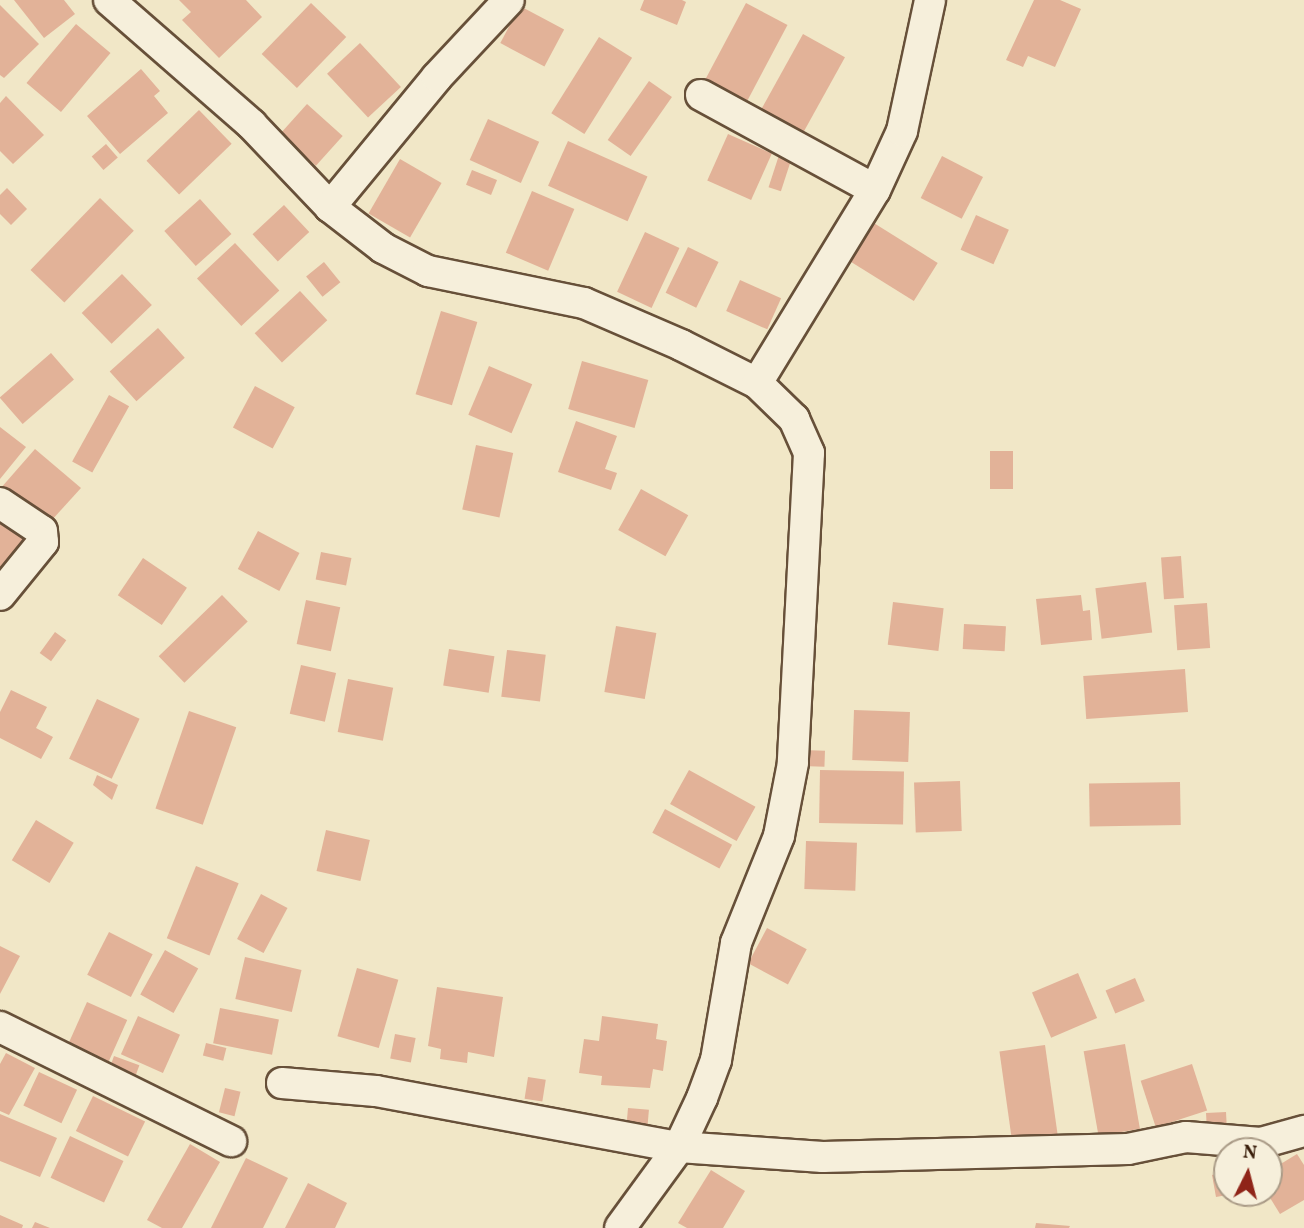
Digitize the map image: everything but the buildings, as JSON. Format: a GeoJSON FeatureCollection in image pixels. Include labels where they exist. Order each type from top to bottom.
{"type":"FeatureCollection","features":[{"type":"Feature","properties":{"kind":"street"},"geometry":{"type":"LineString","coordinates":[[330,207],[437,78],[509,0]]}},
{"type":"Feature","properties":{"kind":"street"},"geometry":{"type":"LineString","coordinates":[[757,383],[876,190],[902,131],[930,0]]}},
{"type":"Feature","properties":{"kind":"street"},"geometry":{"type":"LineString","coordinates":[[125,5],[251,124],[330,207],[383,248],[428,271],[584,303],[757,383],[794,419],[809,453],[793,762],[779,836],[736,943],[716,1060],[679,1147],[620,1228]]}},
{"type":"Feature","properties":{"kind":"street"},"geometry":{"type":"LineString","coordinates":[[701,95],[876,190]]}},
{"type":"Feature","properties":{"kind":"street"},"geometry":{"type":"LineString","coordinates":[[0,503],[42,531],[43,542],[0,595]]}},
{"type":"Feature","properties":{"kind":"street"},"geometry":{"type":"LineString","coordinates":[[1,1031],[231,1141]]}},
{"type":"Feature","properties":{"kind":"street"},"geometry":{"type":"LineString","coordinates":[[282,1083],[376,1091],[679,1147],[823,1157],[906,1157],[1128,1149],[1186,1137],[1261,1143],[1304,1131]]}}]}
